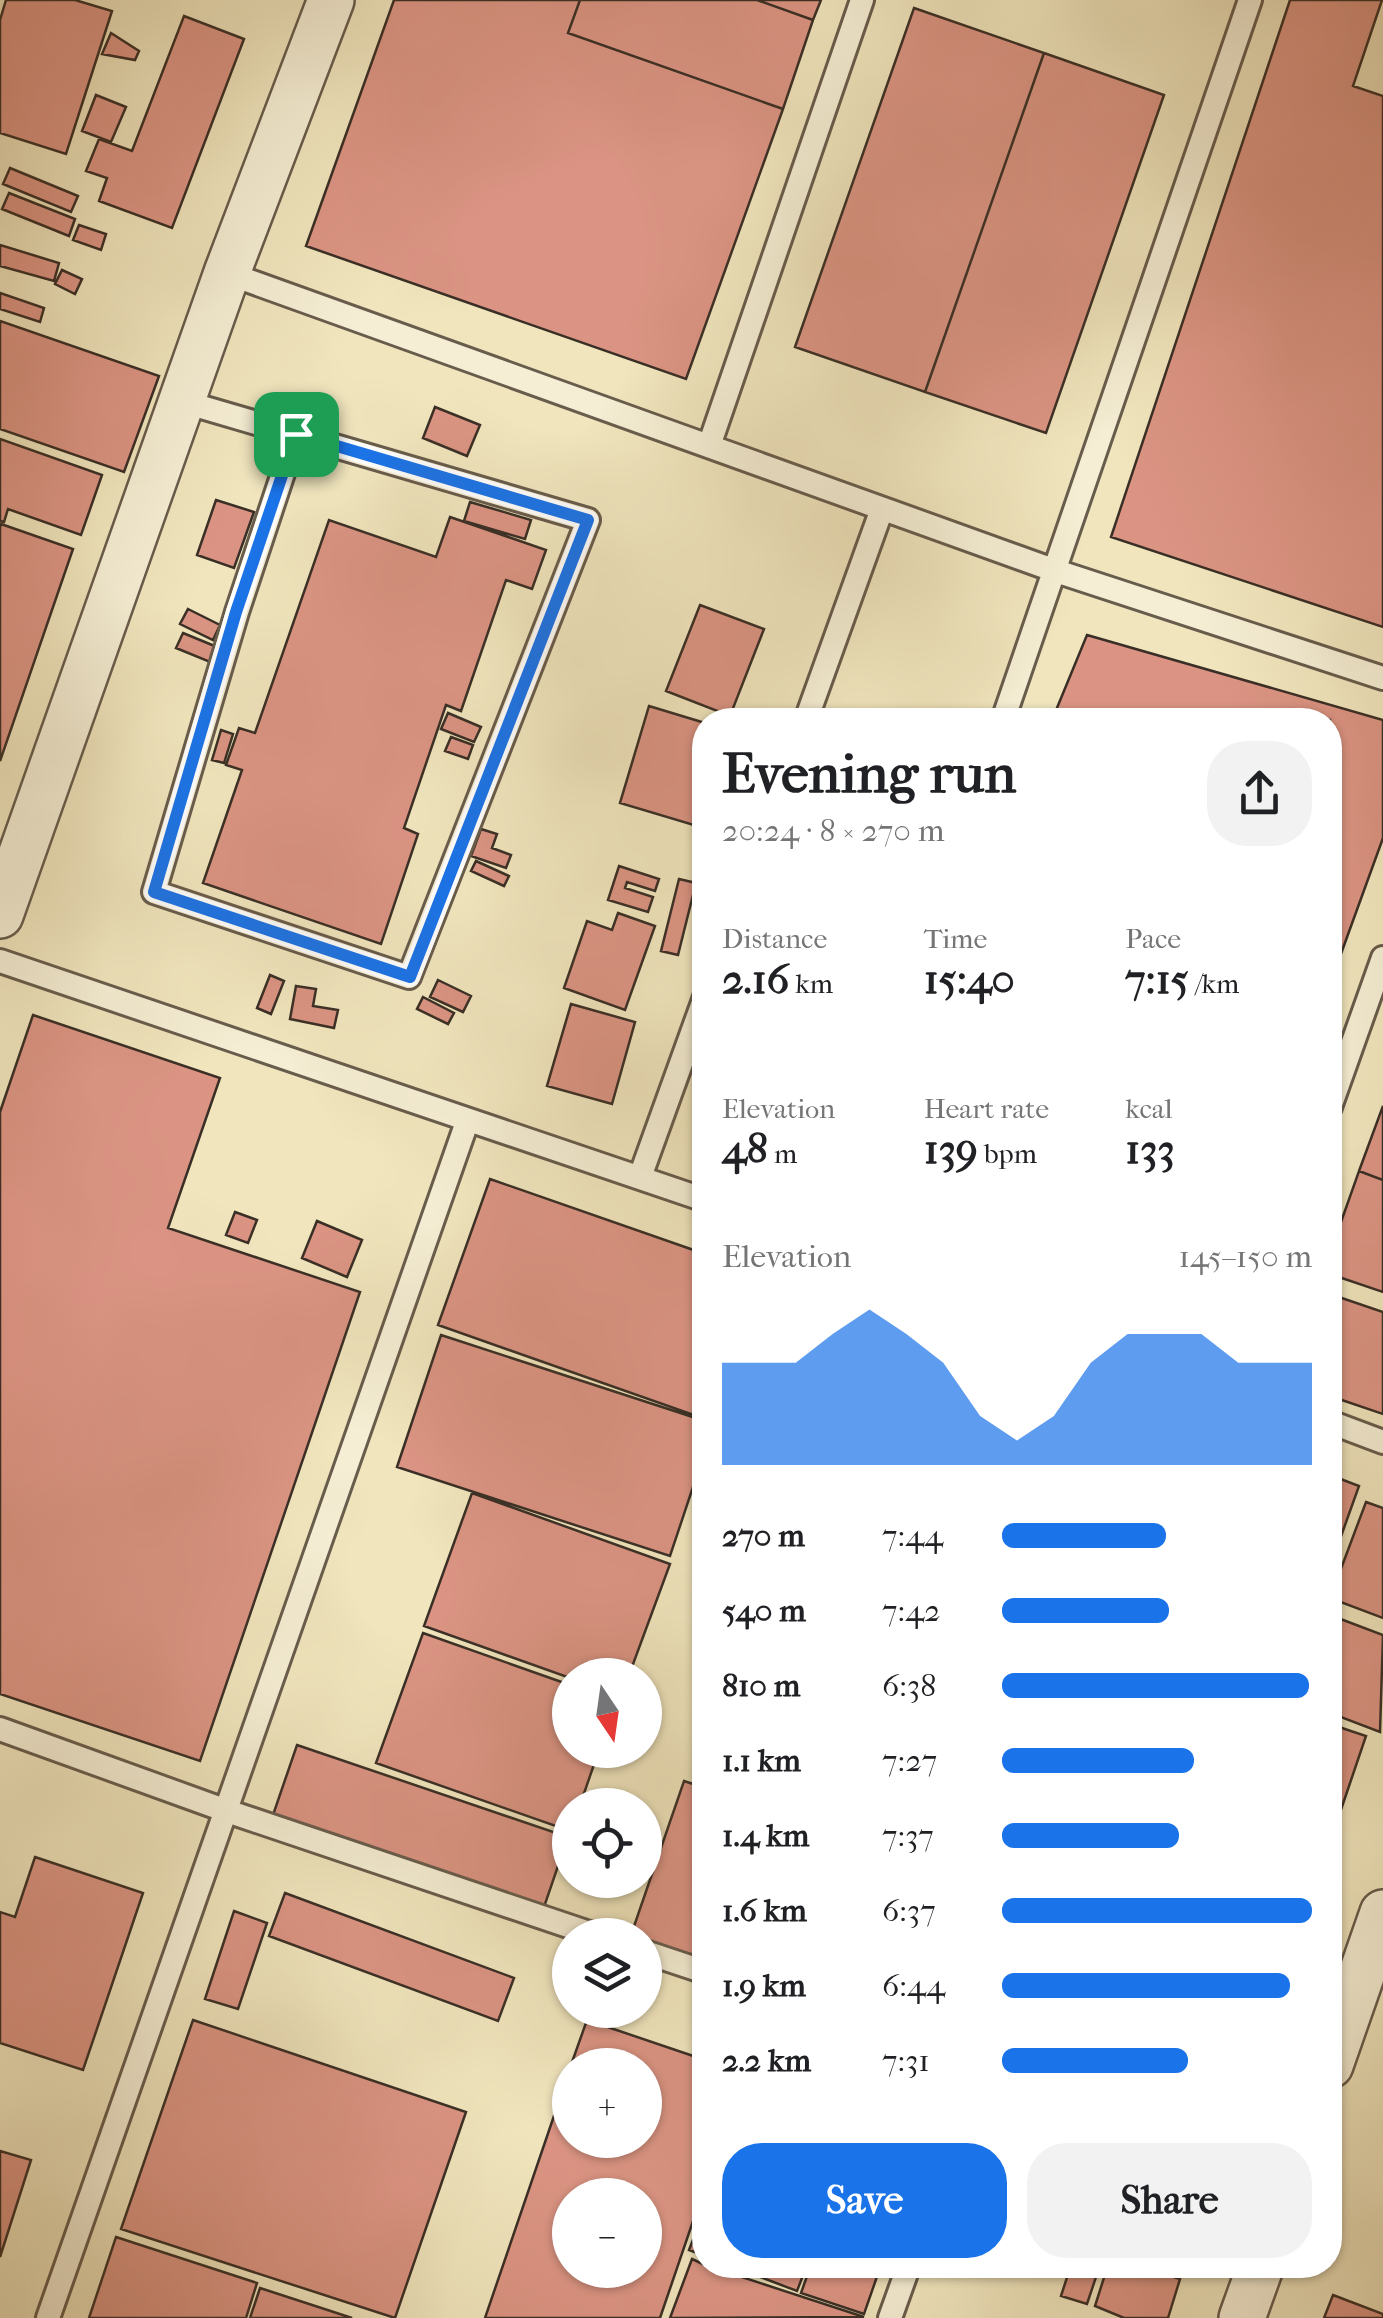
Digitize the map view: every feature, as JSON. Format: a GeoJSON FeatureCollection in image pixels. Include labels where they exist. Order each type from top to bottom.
{"type":"FeatureCollection","features":[{"type":"Feature","properties":{"kind":"street"},"geometry":{"type":"LineString","coordinates":[[0,915],[227,273],[331,0]]}},
{"type":"Feature","properties":{"kind":"street"},"geometry":{"type":"LineString","coordinates":[[1342,2031],[1383,1913]]}},
{"type":"Feature","properties":{"kind":"street"},"geometry":{"type":"LineString","coordinates":[[1242,2318],[1256,2278]]}},
{"type":"Feature","properties":{"kind":"lane"},"geometry":{"type":"LineString","coordinates":[[708,446],[862,0]]}},
{"type":"Feature","properties":{"kind":"lane"},"geometry":{"type":"LineString","coordinates":[[1007,708],[1250,0]]}},
{"type":"Feature","properties":{"kind":"lane"},"geometry":{"type":"LineString","coordinates":[[227,273],[1056,571],[1383,678]]}},
{"type":"Feature","properties":{"kind":"lane"},"geometry":{"type":"LineString","coordinates":[[181,402],[296,434],[588,520],[410,977],[154,892],[236,612],[296,434]]}},
{"type":"Feature","properties":{"kind":"lane"},"geometry":{"type":"LineString","coordinates":[[810,708],[882,508]]}},
{"type":"Feature","properties":{"kind":"lane"},"geometry":{"type":"LineString","coordinates":[[1342,1073],[1383,958]]}},
{"type":"Feature","properties":{"kind":"lane"},"geometry":{"type":"LineString","coordinates":[[0,962],[692,1195]]}},
{"type":"Feature","properties":{"kind":"lane"},"geometry":{"type":"LineString","coordinates":[[640,1177],[692,1033]]}},
{"type":"Feature","properties":{"kind":"lane"},"geometry":{"type":"LineString","coordinates":[[48,2318],[467,1122]]}},
{"type":"Feature","properties":{"kind":"lane"},"geometry":{"type":"LineString","coordinates":[[1342,1427],[1383,1442]]}},
{"type":"Feature","properties":{"kind":"lane"},"geometry":{"type":"LineString","coordinates":[[0,1728],[227,1811],[552,1921]]}},
{"type":"Feature","properties":{"kind":"lane"},"geometry":{"type":"LineString","coordinates":[[662,1958],[692,1968]]}},
{"type":"Feature","properties":{"kind":"lane"},"geometry":{"type":"LineString","coordinates":[[890,2318],[904,2278]]}},
{"type":"Feature","properties":{"kind":"building"},"geometry":{"type":"Polygon","coordinates":[[[6,0],[75,0],[112,11],[66,154],[0,133],[0,20],[6,0]]]}},
{"type":"Feature","properties":{"kind":"building"},"geometry":{"type":"Polygon","coordinates":[[[394,0],[580,0],[568,33],[783,109],[686,379],[306,246],[394,0]]]}},
{"type":"Feature","properties":{"kind":"building"},"geometry":{"type":"Polygon","coordinates":[[[580,0],[757,0],[813,20],[783,109],[568,33],[580,0]]]}},
{"type":"Feature","properties":{"kind":"building"},"geometry":{"type":"Polygon","coordinates":[[[757,0],[821,0],[813,20],[757,0]]]}},
{"type":"Feature","properties":{"kind":"building"},"geometry":{"type":"Polygon","coordinates":[[[1290,0],[1382,0],[1353,86],[1383,96],[1383,627],[1111,537],[1290,0]]]}},
{"type":"Feature","properties":{"kind":"building"},"geometry":{"type":"Polygon","coordinates":[[[914,8],[1044,53],[925,392],[795,347],[914,8]]]}},
{"type":"Feature","properties":{"kind":"building"},"geometry":{"type":"Polygon","coordinates":[[[184,16],[244,39],[172,228],[99,201],[107,178],[86,171],[99,139],[132,151],[184,16]]]}},
{"type":"Feature","properties":{"kind":"building"},"geometry":{"type":"Polygon","coordinates":[[[111,33],[139,51],[135,60],[102,54],[111,33]]]}},
{"type":"Feature","properties":{"kind":"building"},"geometry":{"type":"Polygon","coordinates":[[[1044,53],[1164,95],[1046,433],[925,392],[1044,53]]]}},
{"type":"Feature","properties":{"kind":"building"},"geometry":{"type":"Polygon","coordinates":[[[96,95],[126,107],[111,142],[82,131],[96,95]]]}},
{"type":"Feature","properties":{"kind":"building"},"geometry":{"type":"Polygon","coordinates":[[[10,168],[78,196],[71,212],[3,184],[10,168]]]}},
{"type":"Feature","properties":{"kind":"building"},"geometry":{"type":"Polygon","coordinates":[[[9,193],[75,219],[69,236],[2,209],[9,193]]]}},
{"type":"Feature","properties":{"kind":"building"},"geometry":{"type":"Polygon","coordinates":[[[79,225],[106,234],[101,250],[73,240],[79,225]]]}},
{"type":"Feature","properties":{"kind":"building"},"geometry":{"type":"Polygon","coordinates":[[[0,245],[59,263],[54,281],[0,266],[0,245]]]}},
{"type":"Feature","properties":{"kind":"building"},"geometry":{"type":"Polygon","coordinates":[[[62,270],[82,279],[75,294],[55,284],[62,270]]]}},
{"type":"Feature","properties":{"kind":"building"},"geometry":{"type":"Polygon","coordinates":[[[0,293],[44,308],[40,322],[0,309],[0,293]]]}},
{"type":"Feature","properties":{"kind":"building"},"geometry":{"type":"Polygon","coordinates":[[[0,321],[159,376],[124,472],[0,429],[0,321]]]}},
{"type":"Feature","properties":{"kind":"building"},"geometry":{"type":"Polygon","coordinates":[[[435,407],[480,425],[467,456],[423,438],[435,407]]]}},
{"type":"Feature","properties":{"kind":"building"},"geometry":{"type":"Polygon","coordinates":[[[0,439],[102,475],[81,535],[8,509],[4,522],[0,521],[0,439]]]}},
{"type":"Feature","properties":{"kind":"building"},"geometry":{"type":"Polygon","coordinates":[[[216,500],[254,512],[234,568],[197,555],[216,500]]]}},
{"type":"Feature","properties":{"kind":"building"},"geometry":{"type":"Polygon","coordinates":[[[470,502],[531,520],[525,539],[464,521],[470,502]]]}},
{"type":"Feature","properties":{"kind":"building"},"geometry":{"type":"Polygon","coordinates":[[[450,517],[546,550],[532,589],[506,580],[461,711],[446,705],[404,828],[418,834],[381,944],[203,883],[242,770],[226,765],[239,728],[255,733],[329,520],[436,557],[450,517]]]}},
{"type":"Feature","properties":{"kind":"building"},"geometry":{"type":"Polygon","coordinates":[[[1,524],[73,549],[0,761],[0,527],[1,524]]]}},
{"type":"Feature","properties":{"kind":"building"},"geometry":{"type":"Polygon","coordinates":[[[700,605],[764,629],[733,708],[710,708],[666,691],[700,605]]]}},
{"type":"Feature","properties":{"kind":"building"},"geometry":{"type":"Polygon","coordinates":[[[188,609],[220,625],[213,640],[180,624],[188,609]]]}},
{"type":"Feature","properties":{"kind":"building"},"geometry":{"type":"Polygon","coordinates":[[[183,633],[217,647],[210,662],[176,648],[183,633]]]}},
{"type":"Feature","properties":{"kind":"building"},"geometry":{"type":"Polygon","coordinates":[[[1087,635],[1341,708],[1057,708],[1087,635]]]}},
{"type":"Feature","properties":{"kind":"building"},"geometry":{"type":"Polygon","coordinates":[[[649,706],[692,719],[692,825],[620,803],[649,706]]]}},
{"type":"Feature","properties":{"kind":"building"},"geometry":{"type":"Polygon","coordinates":[[[1342,708],[1383,720],[1383,838],[1342,951],[1342,708]]]}},
{"type":"Feature","properties":{"kind":"building"},"geometry":{"type":"Polygon","coordinates":[[[448,713],[481,727],[474,742],[441,729],[448,713]]]}},
{"type":"Feature","properties":{"kind":"building"},"geometry":{"type":"Polygon","coordinates":[[[221,730],[233,734],[224,763],[212,760],[221,730]]]}},
{"type":"Feature","properties":{"kind":"building"},"geometry":{"type":"Polygon","coordinates":[[[451,737],[473,745],[468,759],[445,751],[451,737]]]}},
{"type":"Feature","properties":{"kind":"building"},"geometry":{"type":"Polygon","coordinates":[[[481,829],[497,834],[492,848],[511,855],[506,868],[471,856],[481,829]]]}},
{"type":"Feature","properties":{"kind":"building"},"geometry":{"type":"Polygon","coordinates":[[[476,861],[509,876],[504,886],[471,871],[476,861]]]}},
{"type":"Feature","properties":{"kind":"building"},"geometry":{"type":"Polygon","coordinates":[[[619,866],[659,879],[655,891],[627,882],[625,888],[653,897],[648,912],[608,900],[619,866]]]}},
{"type":"Feature","properties":{"kind":"building"},"geometry":{"type":"Polygon","coordinates":[[[679,879],[692,882],[692,899],[678,955],[661,951],[679,879]]]}},
{"type":"Feature","properties":{"kind":"building"},"geometry":{"type":"Polygon","coordinates":[[[618,913],[655,926],[625,1010],[564,988],[587,921],[612,930],[618,913]]]}},
{"type":"Feature","properties":{"kind":"building"},"geometry":{"type":"Polygon","coordinates":[[[270,975],[284,981],[271,1014],[257,1008],[270,975]]]}},
{"type":"Feature","properties":{"kind":"building"},"geometry":{"type":"Polygon","coordinates":[[[438,980],[471,996],[463,1012],[430,997],[438,980]]]}},
{"type":"Feature","properties":{"kind":"building"},"geometry":{"type":"Polygon","coordinates":[[[296,986],[316,989],[313,1006],[338,1010],[334,1028],[290,1019],[296,986]]]}},
{"type":"Feature","properties":{"kind":"building"},"geometry":{"type":"Polygon","coordinates":[[[423,997],[454,1013],[448,1024],[417,1009],[423,997]]]}},
{"type":"Feature","properties":{"kind":"building"},"geometry":{"type":"Polygon","coordinates":[[[571,1004],[635,1022],[612,1104],[547,1086],[571,1004]]]}},
{"type":"Feature","properties":{"kind":"building"},"geometry":{"type":"Polygon","coordinates":[[[33,1015],[220,1078],[168,1228],[360,1292],[200,1761],[0,1694],[0,1112],[33,1015]]]}},
{"type":"Feature","properties":{"kind":"building"},"geometry":{"type":"Polygon","coordinates":[[[1383,1106],[1383,1180],[1359,1171],[1383,1106]]]}},
{"type":"Feature","properties":{"kind":"building"},"geometry":{"type":"Polygon","coordinates":[[[1359,1171],[1383,1180],[1383,1292],[1342,1278],[1342,1219],[1359,1171]]]}},
{"type":"Feature","properties":{"kind":"building"},"geometry":{"type":"Polygon","coordinates":[[[490,1179],[692,1249],[692,1414],[438,1325],[490,1179]]]}},
{"type":"Feature","properties":{"kind":"building"},"geometry":{"type":"Polygon","coordinates":[[[235,1212],[257,1220],[248,1243],[226,1235],[235,1212]]]}},
{"type":"Feature","properties":{"kind":"building"},"geometry":{"type":"Polygon","coordinates":[[[317,1221],[362,1240],[347,1277],[302,1258],[317,1221]]]}},
{"type":"Feature","properties":{"kind":"building"},"geometry":{"type":"Polygon","coordinates":[[[1342,1298],[1383,1312],[1383,1414],[1342,1400],[1342,1298]]]}},
{"type":"Feature","properties":{"kind":"building"},"geometry":{"type":"Polygon","coordinates":[[[441,1335],[692,1417],[692,1490],[670,1556],[397,1467],[441,1335]]]}},
{"type":"Feature","properties":{"kind":"building"},"geometry":{"type":"Polygon","coordinates":[[[1342,1480],[1359,1486],[1342,1533],[1342,1480]]]}},
{"type":"Feature","properties":{"kind":"building"},"geometry":{"type":"Polygon","coordinates":[[[472,1493],[670,1564],[635,1658],[552,1658],[552,1672],[424,1626],[472,1493]]]}},
{"type":"Feature","properties":{"kind":"building"},"geometry":{"type":"Polygon","coordinates":[[[1366,1502],[1383,1508],[1383,1618],[1342,1603],[1342,1566],[1366,1502]]]}},
{"type":"Feature","properties":{"kind":"building"},"geometry":{"type":"Polygon","coordinates":[[[1342,1620],[1383,1635],[1380,1732],[1342,1718],[1342,1620]]]}},
{"type":"Feature","properties":{"kind":"building"},"geometry":{"type":"Polygon","coordinates":[[[423,1633],[552,1679],[552,1768],[593,1768],[586,1788],[552,1788],[552,1825],[376,1763],[423,1633]]]}},
{"type":"Feature","properties":{"kind":"building"},"geometry":{"type":"Polygon","coordinates":[[[1342,1728],[1366,1736],[1342,1807],[1342,1728]]]}},
{"type":"Feature","properties":{"kind":"building"},"geometry":{"type":"Polygon","coordinates":[[[297,1745],[552,1832],[552,1884],[544,1907],[273,1815],[297,1745]]]}},
{"type":"Feature","properties":{"kind":"building"},"geometry":{"type":"Polygon","coordinates":[[[684,1781],[692,1784],[692,1955],[662,1946],[662,1918],[637,1918],[644,1898],[662,1898],[662,1845],[684,1781]]]}},
{"type":"Feature","properties":{"kind":"building"},"geometry":{"type":"Polygon","coordinates":[[[35,1857],[143,1893],[83,2070],[0,2043],[0,1912],[15,1917],[35,1857]]]}},
{"type":"Feature","properties":{"kind":"building"},"geometry":{"type":"Polygon","coordinates":[[[285,1893],[514,1978],[498,2021],[269,1936],[285,1893]]]}},
{"type":"Feature","properties":{"kind":"building"},"geometry":{"type":"Polygon","coordinates":[[[234,1911],[267,1923],[238,2009],[205,1999],[234,1911]]]}},
{"type":"Feature","properties":{"kind":"building"},"geometry":{"type":"Polygon","coordinates":[[[193,2020],[466,2112],[395,2318],[121,2229],[193,2020]]]}},
{"type":"Feature","properties":{"kind":"building"},"geometry":{"type":"Polygon","coordinates":[[[584,2028],[611,2028],[692,2056],[692,2224],[660,2318],[485,2318],[552,2122],[552,2158],[662,2158],[662,2048],[577,2048],[584,2028]]]}},
{"type":"Feature","properties":{"kind":"building"},"geometry":{"type":"Polygon","coordinates":[[[0,2151],[31,2160],[0,2257],[0,2151]]]}},
{"type":"Feature","properties":{"kind":"building"},"geometry":{"type":"Polygon","coordinates":[[[116,2237],[257,2283],[246,2318],[89,2318],[116,2237]]]}},
{"type":"Feature","properties":{"kind":"building"},"geometry":{"type":"Polygon","coordinates":[[[692,2259],[692,2278],[745,2278],[864,2317],[670,2318],[692,2259]]]}},
{"type":"Feature","properties":{"kind":"building"},"geometry":{"type":"Polygon","coordinates":[[[763,2278],[802,2278],[797,2291],[763,2278]]]}},
{"type":"Feature","properties":{"kind":"building"},"geometry":{"type":"Polygon","coordinates":[[[806,2278],[876,2278],[864,2314],[801,2293],[806,2278]]]}},
{"type":"Feature","properties":{"kind":"building"},"geometry":{"type":"Polygon","coordinates":[[[1067,2278],[1096,2278],[1087,2304],[1061,2296],[1067,2278]]]}},
{"type":"Feature","properties":{"kind":"building"},"geometry":{"type":"Polygon","coordinates":[[[1104,2278],[1180,2279],[1168,2318],[1124,2318],[1095,2306],[1104,2278]]]}},
{"type":"Feature","properties":{"kind":"building"},"geometry":{"type":"Polygon","coordinates":[[[260,2288],[352,2318],[250,2318],[260,2288]]]}},
{"type":"Feature","properties":{"kind":"building"},"geometry":{"type":"Polygon","coordinates":[[[1333,2295],[1383,2314],[1383,2318],[1324,2318],[1333,2295]]]}},
{"type":"Feature","properties":{"kind":"route"},"geometry":{"type":"LineString","coordinates":[[296,434],[588,520],[410,977],[154,892],[236,612],[296,434]]}}]}
